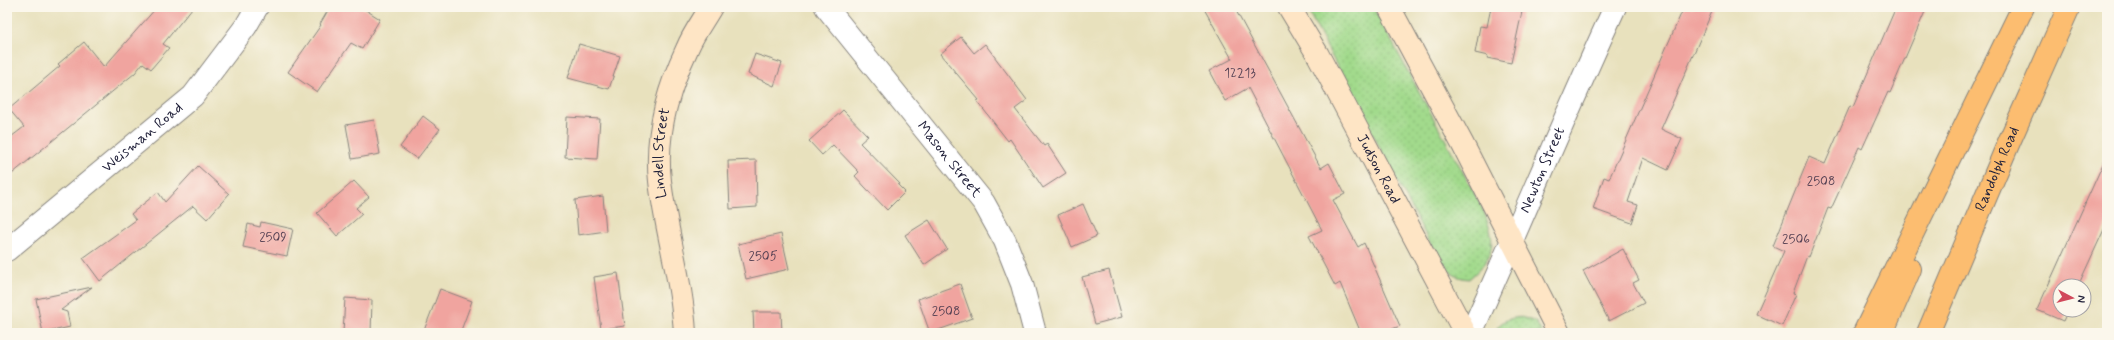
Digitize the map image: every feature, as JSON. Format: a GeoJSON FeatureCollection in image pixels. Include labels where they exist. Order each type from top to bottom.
{"type":"FeatureCollection","features":[{"type":"Feature","properties":{"kind":"main road"},"geometry":{"type":"LineString","coordinates":[[1864,333],[2023,7]]}},
{"type":"Feature","properties":{"kind":"main road"},"geometry":{"type":"LineString","coordinates":[[1882,333],[2023,7]]}},
{"type":"Feature","properties":{"kind":"main road","name":"Randolph Road"},"geometry":{"type":"LineString","coordinates":[[1928,333],[1962,251],[2069,7]]}},
{"type":"Feature","properties":{"kind":"main road"},"geometry":{"type":"LineString","coordinates":[[1935,333],[1962,251]]}},
{"type":"Feature","properties":{"kind":"street","name":"Weisman Road"},"geometry":{"type":"LineString","coordinates":[[7,250],[193,96],[246,26],[257,7]]}},
{"type":"Feature","properties":{"kind":"street","name":"Lindell Street"},"geometry":{"type":"LineString","coordinates":[[685,333],[684,310],[660,180],[660,143],[668,98],[687,48],[711,7]]}},
{"type":"Feature","properties":{"kind":"street","name":"Mason Street"},"geometry":{"type":"LineString","coordinates":[[826,7],[984,203],[1005,241],[1022,284],[1034,333]]}},
{"type":"Feature","properties":{"kind":"street","name":"Judson Road"},"geometry":{"type":"LineString","coordinates":[[1289,7],[1318,55],[1466,333]]}},
{"type":"Feature","properties":{"kind":"street"},"geometry":{"type":"LineString","coordinates":[[1389,7],[1463,145],[1559,333]]}},
{"type":"Feature","properties":{"kind":"street","name":"Newton Street"},"geometry":{"type":"LineString","coordinates":[[1471,333],[1512,243],[1575,94],[1615,7]]}},
{"type":"Feature","properties":{"kind":"green space"},"geometry":{"type":"Polygon","coordinates":[[[1306,7],[1373,7],[1482,207],[1490,229],[1492,246],[1490,253],[1479,270],[1469,279],[1453,274],[1449,271],[1435,253],[1306,7]]]}},
{"type":"Feature","properties":{"kind":"green space"},"geometry":{"type":"Polygon","coordinates":[[[1521,317],[1536,322],[1542,333],[1494,333],[1499,325],[1505,321],[1521,317]]]}},
{"type":"Feature","properties":{"kind":"building"},"geometry":{"type":"Polygon","coordinates":[[[157,7],[193,7],[163,44],[169,48],[151,69],[143,63],[135,73],[7,178],[7,140],[24,127],[9,109],[60,66],[58,64],[84,42],[104,67],[157,7]]]}},
{"type":"Feature","properties":{"kind":"building"},"geometry":{"type":"Polygon","coordinates":[[[330,7],[361,7],[380,19],[362,49],[351,43],[317,92],[288,72],[321,25],[320,24],[330,7]]]}},
{"type":"Feature","properties":{"kind":"building"},"geometry":{"type":"Polygon","coordinates":[[[1203,7],[1234,7],[1321,168],[1329,163],[1345,194],[1333,200],[1358,247],[1364,243],[1400,326],[1382,333],[1361,333],[1340,283],[1335,286],[1309,236],[1322,230],[1248,88],[1225,101],[1209,71],[1232,59],[1203,7]]]}},
{"type":"Feature","properties":{"kind":"building"},"geometry":{"type":"Polygon","coordinates":[[[1491,7],[1523,7],[1511,63],[1487,58],[1488,56],[1475,53],[1480,26],[1487,27],[1491,7]]]}},
{"type":"Feature","properties":{"kind":"building"},"geometry":{"type":"Polygon","coordinates":[[[1684,7],[1714,7],[1661,129],[1682,139],[1668,170],[1643,158],[1628,202],[1638,205],[1632,223],[1593,209],[1604,177],[1609,179],[1684,7]]]}},
{"type":"Feature","properties":{"kind":"building"},"geometry":{"type":"Polygon","coordinates":[[[1896,7],[1927,7],[1890,93],[1888,92],[1862,149],[1859,147],[1831,209],[1828,208],[1809,257],[1807,256],[1793,293],[1796,294],[1782,326],[1756,314],[1784,251],[1773,246],[1809,157],[1825,164],[1850,106],[1853,107],[1896,7]]]}},
{"type":"Feature","properties":{"kind":"building"},"geometry":{"type":"Polygon","coordinates":[[[961,37],[974,53],[985,44],[1027,100],[1015,109],[1044,146],[1047,144],[1066,173],[1043,188],[1010,139],[1008,141],[977,101],[979,100],[940,54],[961,37]]]}},
{"type":"Feature","properties":{"kind":"building"},"geometry":{"type":"Polygon","coordinates":[[[579,44],[620,56],[609,89],[568,78],[579,44]]]}},
{"type":"Feature","properties":{"kind":"building"},"geometry":{"type":"Polygon","coordinates":[[[755,54],[782,63],[774,86],[748,74],[755,54]]]}},
{"type":"Feature","properties":{"kind":"building"},"geometry":{"type":"Polygon","coordinates":[[[843,110],[868,136],[860,143],[900,184],[898,185],[905,192],[887,210],[855,176],[859,172],[833,145],[822,155],[809,141],[843,110]]]}},
{"type":"Feature","properties":{"kind":"building"},"geometry":{"type":"Polygon","coordinates":[[[423,116],[440,129],[417,159],[400,147],[423,116]]]}},
{"type":"Feature","properties":{"kind":"building"},"geometry":{"type":"Polygon","coordinates":[[[567,117],[600,119],[597,159],[565,157],[567,117]]]}},
{"type":"Feature","properties":{"kind":"building"},"geometry":{"type":"Polygon","coordinates":[[[374,120],[380,154],[352,159],[346,125],[374,120]]]}},
{"type":"Feature","properties":{"kind":"building"},"geometry":{"type":"Polygon","coordinates":[[[2107,155],[2107,223],[2082,278],[2052,278],[2052,316],[2037,310],[2107,155]]]}},
{"type":"Feature","properties":{"kind":"building"},"geometry":{"type":"Polygon","coordinates":[[[756,160],[757,207],[730,209],[728,161],[756,160]]]}},
{"type":"Feature","properties":{"kind":"building"},"geometry":{"type":"Polygon","coordinates":[[[198,166],[229,194],[207,219],[193,206],[100,281],[83,258],[136,220],[131,214],[158,192],[165,202],[198,166]]]}},
{"type":"Feature","properties":{"kind":"building"},"geometry":{"type":"Polygon","coordinates":[[[354,181],[369,197],[356,208],[362,214],[337,236],[317,213],[354,181]]]}},
{"type":"Feature","properties":{"kind":"building"},"geometry":{"type":"Polygon","coordinates":[[[603,196],[606,231],[578,235],[575,200],[603,196]]]}},
{"type":"Feature","properties":{"kind":"building"},"geometry":{"type":"Polygon","coordinates":[[[1083,204],[1097,236],[1072,247],[1058,215],[1083,204]]]}},
{"type":"Feature","properties":{"kind":"building"},"geometry":{"type":"Polygon","coordinates":[[[929,220],[947,249],[924,265],[905,235],[929,220]]]}},
{"type":"Feature","properties":{"kind":"building"},"geometry":{"type":"Polygon","coordinates":[[[261,222],[293,229],[287,256],[243,247],[248,224],[260,227],[261,222]]]}},
{"type":"Feature","properties":{"kind":"building"},"geometry":{"type":"Polygon","coordinates":[[[781,234],[789,269],[746,279],[738,244],[781,234]]]}},
{"type":"Feature","properties":{"kind":"building"},"geometry":{"type":"Polygon","coordinates":[[[1623,249],[1639,280],[1633,283],[1644,303],[1609,321],[1583,271],[1623,249]]]}},
{"type":"Feature","properties":{"kind":"building"},"geometry":{"type":"Polygon","coordinates":[[[1109,270],[1122,317],[1095,324],[1082,277],[1109,270]]]}},
{"type":"Feature","properties":{"kind":"building"},"geometry":{"type":"Polygon","coordinates":[[[618,273],[625,326],[601,329],[594,277],[618,273]]]}},
{"type":"Feature","properties":{"kind":"building"},"geometry":{"type":"Polygon","coordinates":[[[960,284],[972,318],[930,333],[918,299],[960,284]]]}},
{"type":"Feature","properties":{"kind":"building"},"geometry":{"type":"Polygon","coordinates":[[[92,287],[61,310],[67,312],[70,327],[43,333],[36,299],[92,287]]]}},
{"type":"Feature","properties":{"kind":"building"},"geometry":{"type":"Polygon","coordinates":[[[440,289],[472,301],[460,333],[423,333],[440,289]]]}},
{"type":"Feature","properties":{"kind":"building"},"geometry":{"type":"Polygon","coordinates":[[[345,298],[372,300],[371,333],[343,333],[345,298]]]}},
{"type":"Feature","properties":{"kind":"building"},"geometry":{"type":"Polygon","coordinates":[[[753,312],[781,312],[782,333],[754,333],[753,312]]]}},
{"type":"Feature","properties":{"kind":"building"},"geometry":{"type":"Polygon","coordinates":[[[2056,318],[2064,318],[2063,321],[2056,318]]]}}]}
